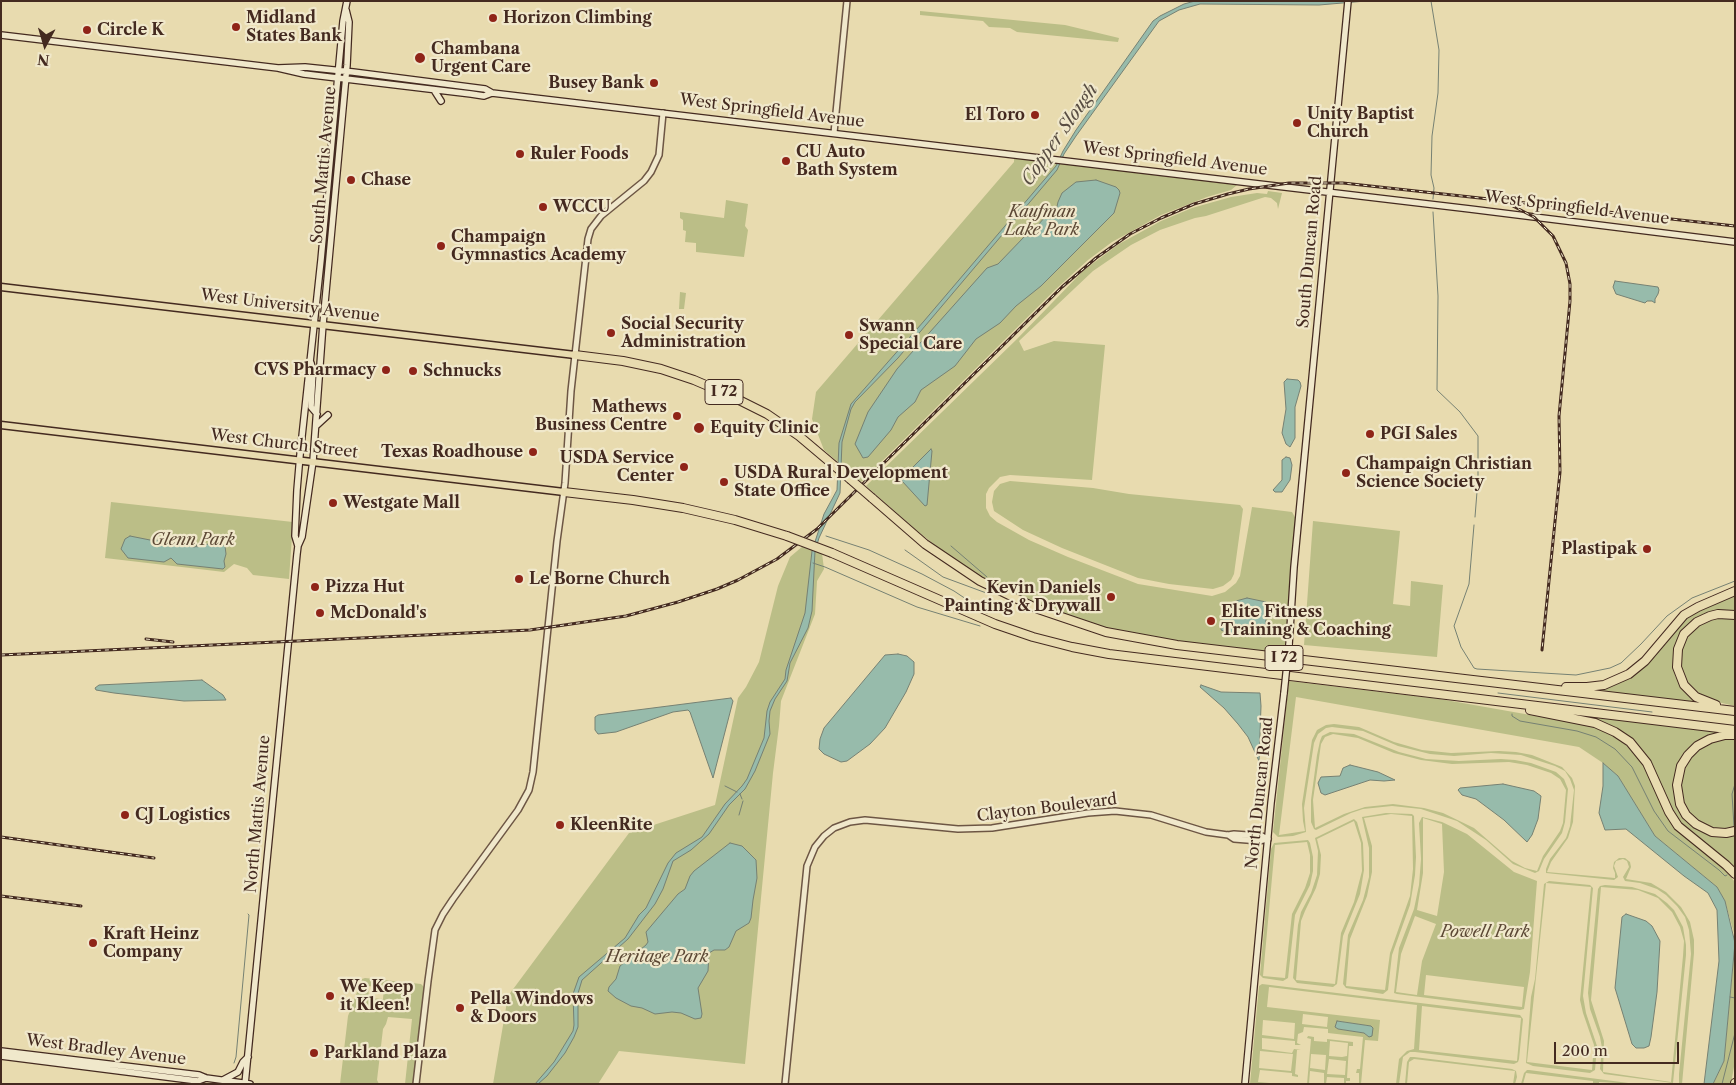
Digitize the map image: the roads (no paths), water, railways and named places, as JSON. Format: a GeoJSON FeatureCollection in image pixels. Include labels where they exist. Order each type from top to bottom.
{"type":"FeatureCollection","features":[{"type":"Feature","properties":{"kind":"highway","name":"I 72"},"geometry":{"type":"LineString","coordinates":[[575,355],[644,365],[715,388],[752,406],[783,425],[816,449],[924,544],[980,581],[1038,609],[1081,625],[1125,637],[1177,646],[1735,710]]}},
{"type":"Feature","properties":{"kind":"highway"},"geometry":{"type":"LineString","coordinates":[[564,492],[683,508],[735,520],[787,536],[832,553],[995,624],[1033,637],[1072,647],[1110,654],[1735,730]]}},
{"type":"Feature","properties":{"kind":"highway"},"geometry":{"type":"LineString","coordinates":[[1478,682],[1579,688],[1615,681],[1629,674],[1645,662],[1676,623],[1690,611],[1735,591]]}},
{"type":"Feature","properties":{"kind":"highway"},"geometry":{"type":"LineString","coordinates":[[1735,615],[1710,616],[1692,625],[1684,634],[1680,643],[1676,661],[1680,678],[1692,694],[1711,704],[1735,710]]}},
{"type":"Feature","properties":{"kind":"highway"},"geometry":{"type":"LineString","coordinates":[[1500,702],[1517,708],[1589,721],[1623,737],[1638,750],[1647,763],[1678,826],[1735,874]]}},
{"type":"Feature","properties":{"kind":"highway"},"geometry":{"type":"LineString","coordinates":[[1735,734],[1719,736],[1697,746],[1681,766],[1677,785],[1680,804],[1686,815],[1696,824],[1712,832],[1726,833],[1735,831]]}},
{"type":"Feature","properties":{"kind":"main road","name":"South Mattis Avenue"},"geometry":{"type":"LineString","coordinates":[[314,323],[342,21],[347,1]]}},
{"type":"Feature","properties":{"kind":"main road","name":"South Duncan Road"},"geometry":{"type":"LineString","coordinates":[[1300,504],[1348,4]]}},
{"type":"Feature","properties":{"kind":"main road","name":"South Mattis Avenue"},"geometry":{"type":"LineString","coordinates":[[322,324],[346,79],[349,22],[346,10]]}},
{"type":"Feature","properties":{"kind":"main road","name":"West Springfield Avenue"},"geometry":{"type":"LineString","coordinates":[[1,35],[278,68],[304,74],[484,96],[492,93]]}},
{"type":"Feature","properties":{"kind":"main road","name":"West Springfield Avenue"},"geometry":{"type":"LineString","coordinates":[[278,68],[305,67],[485,89],[492,93],[834,132],[1735,242]]}},
{"type":"Feature","properties":{"kind":"main road"},"geometry":{"type":"LineString","coordinates":[[434,90],[441,101]]}},
{"type":"Feature","properties":{"kind":"main road","name":"West University Avenue"},"geometry":{"type":"LineString","coordinates":[[1,286],[575,355]]}},
{"type":"Feature","properties":{"kind":"main road","name":"North Mattis Avenue"},"geometry":{"type":"LineString","coordinates":[[298,546],[295,536],[299,459],[314,323]]}},
{"type":"Feature","properties":{"kind":"main road","name":"North Mattis Avenue"},"geometry":{"type":"LineString","coordinates":[[245,1084],[298,546],[302,537],[313,461],[322,324]]}},
{"type":"Feature","properties":{"kind":"main road"},"geometry":{"type":"LineString","coordinates":[[310,354],[313,372],[311,407],[316,414]]}},
{"type":"Feature","properties":{"kind":"main road"},"geometry":{"type":"LineString","coordinates":[[316,426],[328,415]]}},
{"type":"Feature","properties":{"kind":"main road","name":"West Church Street"},"geometry":{"type":"LineString","coordinates":[[1,425],[564,492]]}},
{"type":"Feature","properties":{"kind":"main road","name":"North Duncan Road"},"geometry":{"type":"LineString","coordinates":[[1245,1084],[1268,839],[1289,646],[1300,504]]}},
{"type":"Feature","properties":{"kind":"main road","name":"West Bradley Avenue"},"geometry":{"type":"LineString","coordinates":[[1,1051],[199,1075],[206,1078],[250,1084]]}},
{"type":"Feature","properties":{"kind":"main road","name":"West Bradley Avenue"},"geometry":{"type":"LineString","coordinates":[[1,1056],[198,1081],[206,1078]]}},
{"type":"Feature","properties":{"kind":"main road"},"geometry":{"type":"LineString","coordinates":[[222,1080],[238,1072],[248,1057]]}},
{"type":"Feature","properties":{"kind":"street"},"geometry":{"type":"LineString","coordinates":[[834,132],[847,1]]}},
{"type":"Feature","properties":{"kind":"street"},"geometry":{"type":"LineString","coordinates":[[416,1084],[435,930],[453,899],[518,810],[531,783],[564,492],[575,355],[589,234],[601,216],[644,181],[651,172],[659,155],[663,113]]}},
{"type":"Feature","properties":{"kind":"street","name":"Clayton Boulevard"},"geometry":{"type":"LineString","coordinates":[[786,1084],[807,866],[815,847],[834,828],[850,822],[865,820],[958,829],[986,828],[1088,813],[1115,811],[1152,815],[1195,830],[1228,835],[1234,839],[1261,841],[1268,839]]}},
{"type":"Feature","properties":{"kind":"waterway"},"geometry":{"type":"LineString","coordinates":[[1431,1],[1439,50],[1438,93],[1432,136],[1431,175],[1434,188],[1433,199]]}},
{"type":"Feature","properties":{"kind":"waterway"},"geometry":{"type":"LineString","coordinates":[[1433,212],[1438,296],[1437,390],[1460,412],[1478,436],[1478,479],[1475,517]]}},
{"type":"Feature","properties":{"kind":"waterway"},"geometry":{"type":"LineString","coordinates":[[1474,525],[1469,584],[1454,626],[1461,647],[1474,668],[1477,669],[1576,675],[1610,668],[1621,663],[1667,616],[1692,598],[1735,581]]}},
{"type":"Feature","properties":{"kind":"waterway"},"geometry":{"type":"LineString","coordinates":[[826,536],[869,550],[922,574],[954,591],[987,613]]}},
{"type":"Feature","properties":{"kind":"waterway"},"geometry":{"type":"LineString","coordinates":[[192,541],[195,541],[197,547]]}},
{"type":"Feature","properties":{"kind":"waterway"},"geometry":{"type":"LineString","coordinates":[[189,546],[193,542]]}},
{"type":"Feature","properties":{"kind":"waterway"},"geometry":{"type":"LineString","coordinates":[[951,546],[987,577]]}},
{"type":"Feature","properties":{"kind":"waterway"},"geometry":{"type":"LineString","coordinates":[[905,550],[943,577],[989,594]]}},
{"type":"Feature","properties":{"kind":"waterway"},"geometry":{"type":"LineString","coordinates":[[813,563],[917,607],[980,626]]}},
{"type":"Feature","properties":{"kind":"waterway"},"geometry":{"type":"LineString","coordinates":[[1498,693],[1652,712]]}},
{"type":"Feature","properties":{"kind":"waterway"},"geometry":{"type":"LineString","coordinates":[[1512,714],[1512,716],[1520,721],[1577,731],[1596,737],[1615,749],[1632,767],[1654,811],[1668,831],[1725,876],[1727,875]]}},
{"type":"Feature","properties":{"kind":"waterway"},"geometry":{"type":"LineString","coordinates":[[1734,826],[1732,794],[1735,784]]}},
{"type":"Feature","properties":{"kind":"waterway"},"geometry":{"type":"LineString","coordinates":[[725,786],[737,792]]}},
{"type":"Feature","properties":{"kind":"waterway"},"geometry":{"type":"LineString","coordinates":[[740,794],[742,799]]}},
{"type":"Feature","properties":{"kind":"waterway"},"geometry":{"type":"LineString","coordinates":[[739,815],[743,801]]}},
{"type":"Feature","properties":{"kind":"waterway"},"geometry":{"type":"LineString","coordinates":[[234,1063],[248,914]]}},
{"type":"Feature","properties":{"kind":"waterway"},"geometry":{"type":"LineString","coordinates":[[1730,997],[1735,998]]}},
{"type":"Feature","properties":{"kind":"waterway"},"geometry":{"type":"LineString","coordinates":[[1722,1084],[1735,1033]]}},
{"type":"Feature","properties":{"kind":"railway"},"geometry":{"type":"LineString","coordinates":[[1,655],[530,630],[626,616],[717,589],[777,559],[817,529],[1062,287],[1096,258],[1130,234],[1161,218],[1194,204],[1228,194],[1289,183],[1343,183],[1735,226]]}},
{"type":"Feature","properties":{"kind":"railway"},"geometry":{"type":"LineString","coordinates":[[1511,205],[1534,217],[1553,236],[1566,263],[1570,284],[1559,416],[1560,472],[1542,650]]}},
{"type":"Feature","properties":{"kind":"railway"},"geometry":{"type":"LineString","coordinates":[[146,639],[173,642]]}},
{"type":"Feature","properties":{"kind":"railway"},"geometry":{"type":"LineString","coordinates":[[1,837],[154,858]]}},
{"type":"Feature","properties":{"kind":"railway"},"geometry":{"type":"LineString","coordinates":[[1,896],[81,906]]}},
{"type":"Feature","properties":{"kind":"place","name":"Horizon Climbing"},"geometry":{"type":"Point","coordinates":[493,18]}},
{"type":"Feature","properties":{"kind":"place","name":"Midland States Bank"},"geometry":{"type":"Point","coordinates":[236,27]}},
{"type":"Feature","properties":{"kind":"place","name":"Circle K"},"geometry":{"type":"Point","coordinates":[87,30]}},
{"type":"Feature","properties":{"kind":"place","name":"Chambana Urgent Care"},"geometry":{"type":"Point","coordinates":[420,58]}},
{"type":"Feature","properties":{"kind":"place","name":"Busey Bank"},"geometry":{"type":"Point","coordinates":[654,83]}},
{"type":"Feature","properties":{"kind":"place","name":"El Toro"},"geometry":{"type":"Point","coordinates":[1035,115]}},
{"type":"Feature","properties":{"kind":"place","name":"Unity Baptist Church"},"geometry":{"type":"Point","coordinates":[1297,123]}},
{"type":"Feature","properties":{"kind":"place","name":"Ruler Foods"},"geometry":{"type":"Point","coordinates":[520,154]}},
{"type":"Feature","properties":{"kind":"place","name":"CU Auto Bath System"},"geometry":{"type":"Point","coordinates":[786,161]}},
{"type":"Feature","properties":{"kind":"place","name":"Chase"},"geometry":{"type":"Point","coordinates":[351,180]}},
{"type":"Feature","properties":{"kind":"place","name":"WCCU"},"geometry":{"type":"Point","coordinates":[543,207]}},
{"type":"Feature","properties":{"kind":"place","name":"Champaign Gymnastics Academy"},"geometry":{"type":"Point","coordinates":[441,246]}},
{"type":"Feature","properties":{"kind":"place","name":"Social Security Administration"},"geometry":{"type":"Point","coordinates":[611,333]}},
{"type":"Feature","properties":{"kind":"place","name":"Swann Special Care"},"geometry":{"type":"Point","coordinates":[849,335]}},
{"type":"Feature","properties":{"kind":"place","name":"CVS Pharmacy"},"geometry":{"type":"Point","coordinates":[386,370]}},
{"type":"Feature","properties":{"kind":"place","name":"Schnucks"},"geometry":{"type":"Point","coordinates":[413,371]}},
{"type":"Feature","properties":{"kind":"place","name":"Mathews Business Centre"},"geometry":{"type":"Point","coordinates":[677,416]}},
{"type":"Feature","properties":{"kind":"place","name":"Equity Clinic"},"geometry":{"type":"Point","coordinates":[699,428]}},
{"type":"Feature","properties":{"kind":"place","name":"PGI Sales"},"geometry":{"type":"Point","coordinates":[1370,434]}},
{"type":"Feature","properties":{"kind":"place","name":"Texas Roadhouse"},"geometry":{"type":"Point","coordinates":[533,452]}},
{"type":"Feature","properties":{"kind":"place","name":"USDA Service Center"},"geometry":{"type":"Point","coordinates":[684,467]}},
{"type":"Feature","properties":{"kind":"place","name":"Champaign Christian Science Society"},"geometry":{"type":"Point","coordinates":[1346,473]}},
{"type":"Feature","properties":{"kind":"place","name":"USDA Rural Development State Office"},"geometry":{"type":"Point","coordinates":[724,482]}},
{"type":"Feature","properties":{"kind":"place","name":"Westgate Mall"},"geometry":{"type":"Point","coordinates":[333,503]}},
{"type":"Feature","properties":{"kind":"place","name":"Plastipak"},"geometry":{"type":"Point","coordinates":[1647,549]}},
{"type":"Feature","properties":{"kind":"place","name":"Le Borne Church"},"geometry":{"type":"Point","coordinates":[519,579]}},
{"type":"Feature","properties":{"kind":"place","name":"Pizza Hut"},"geometry":{"type":"Point","coordinates":[315,587]}},
{"type":"Feature","properties":{"kind":"place","name":"Kevin Daniels Painting & Drywall"},"geometry":{"type":"Point","coordinates":[1111,597]}},
{"type":"Feature","properties":{"kind":"place","name":"McDonald's"},"geometry":{"type":"Point","coordinates":[320,613]}},
{"type":"Feature","properties":{"kind":"place","name":"Elite Fitness Training & Coaching"},"geometry":{"type":"Point","coordinates":[1211,621]}},
{"type":"Feature","properties":{"kind":"place","name":"CJ Logistics"},"geometry":{"type":"Point","coordinates":[125,815]}},
{"type":"Feature","properties":{"kind":"place","name":"KleenRite"},"geometry":{"type":"Point","coordinates":[560,825]}},
{"type":"Feature","properties":{"kind":"place","name":"Kraft Heinz Company"},"geometry":{"type":"Point","coordinates":[93,943]}},
{"type":"Feature","properties":{"kind":"place","name":"We Keep it Kleen!"},"geometry":{"type":"Point","coordinates":[330,996]}},
{"type":"Feature","properties":{"kind":"place","name":"Pella Windows & Doors"},"geometry":{"type":"Point","coordinates":[460,1008]}},
{"type":"Feature","properties":{"kind":"place","name":"Parkland Plaza"},"geometry":{"type":"Point","coordinates":[314,1053]}},
{"type":"Feature","properties":{"kind":"water label","name":"Copper Slough"},"geometry":{"type":"Point","coordinates":[1060,135]}},
{"type":"Feature","properties":{"kind":"park label","name":"Kaufman Lake Park"},"geometry":{"type":"Point","coordinates":[1042,221]}},
{"type":"Feature","properties":{"kind":"park label","name":"Glenn Park"},"geometry":{"type":"Point","coordinates":[193,540]}},
{"type":"Feature","properties":{"kind":"park label","name":"Powell Park"},"geometry":{"type":"Point","coordinates":[1485,932]}},
{"type":"Feature","properties":{"kind":"park label","name":"Heritage Park"},"geometry":{"type":"Point","coordinates":[657,957]}}]}
